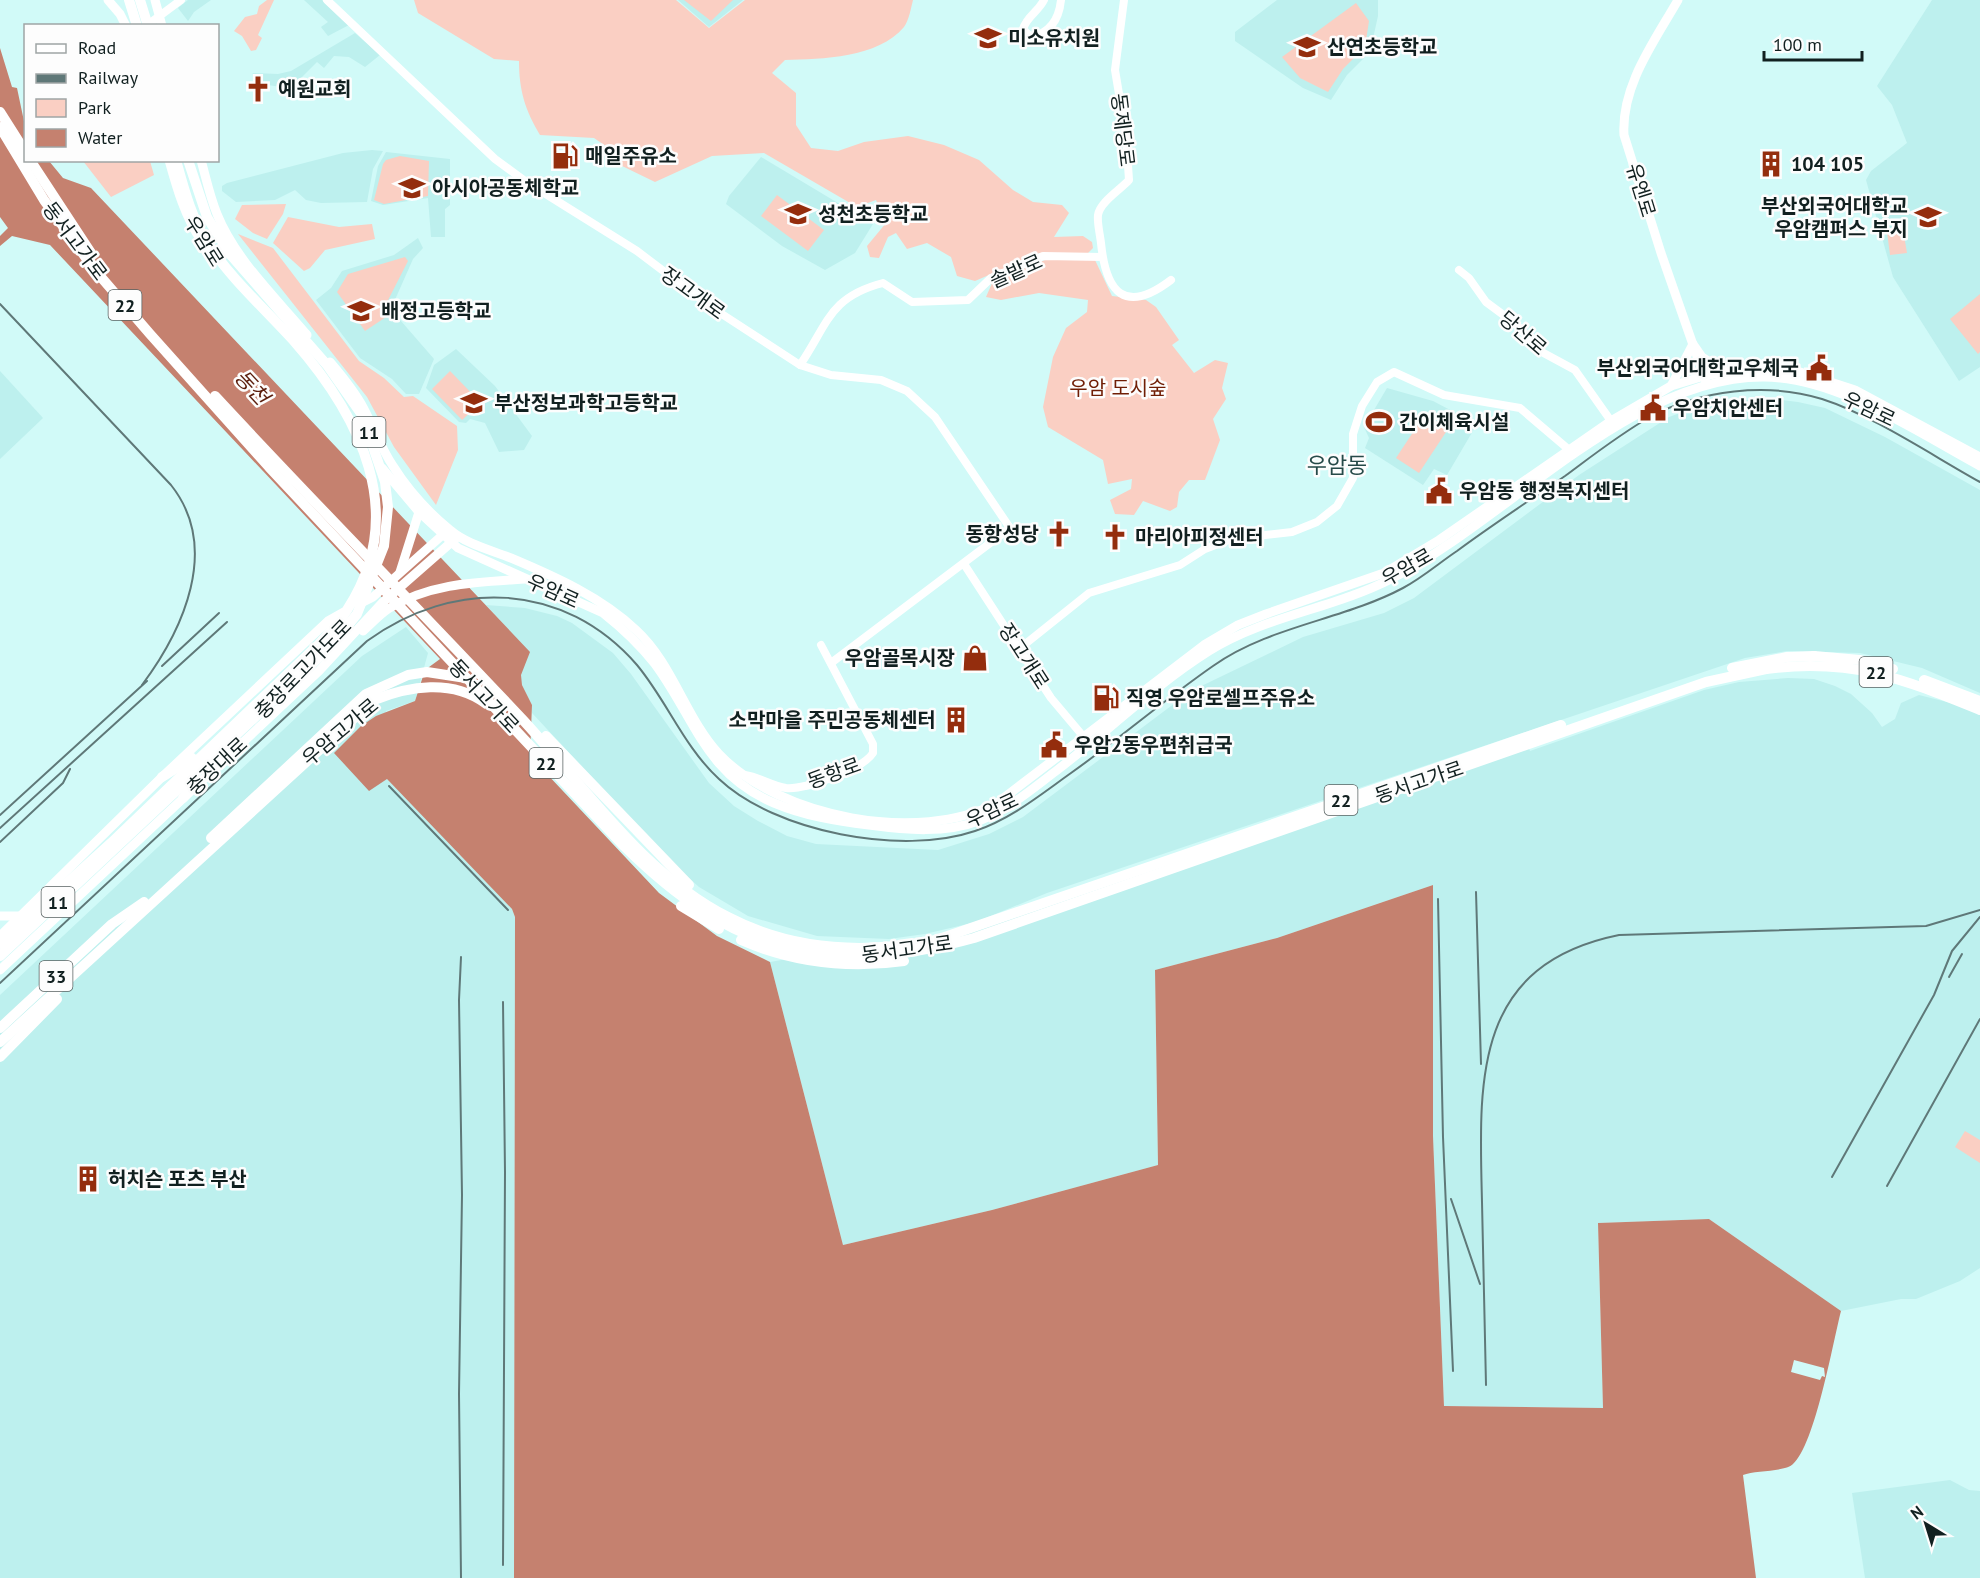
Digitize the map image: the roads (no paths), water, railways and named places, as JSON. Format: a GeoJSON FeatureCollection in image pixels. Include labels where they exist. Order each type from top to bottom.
{"type":"FeatureCollection","features":[{"type":"Feature","properties":{"kind":"main road"},"geometry":{"type":"LineString","coordinates":[[108,0],[120,14]]}},
{"type":"Feature","properties":{"kind":"main road"},"geometry":{"type":"LineString","coordinates":[[115,0],[125,24]]}},
{"type":"Feature","properties":{"kind":"main road"},"geometry":{"type":"LineString","coordinates":[[129,0],[136,24]]}},
{"type":"Feature","properties":{"kind":"main road"},"geometry":{"type":"LineString","coordinates":[[135,0],[145,24]]}},
{"type":"Feature","properties":{"kind":"main road"},"geometry":{"type":"LineString","coordinates":[[140,0],[146,24]]}},
{"type":"Feature","properties":{"kind":"main road"},"geometry":{"type":"LineString","coordinates":[[155,0],[161,21]]}},
{"type":"Feature","properties":{"kind":"main road","name":"유엔로"},"geometry":{"type":"LineString","coordinates":[[1678,0],[1626,98],[1623,116],[1624,135],[1661,253],[1706,380]]}},
{"type":"Feature","properties":{"kind":"main road"},"geometry":{"type":"LineString","coordinates":[[0,112],[24,150]]}},
{"type":"Feature","properties":{"kind":"main road","name":"동서고가로"},"geometry":{"type":"LineString","coordinates":[[0,127],[44,200],[94,269],[150,334],[277,476],[658,879],[724,926],[801,952],[861,957],[939,948],[1000,930],[1706,682],[1766,669],[1795,665],[1845,666],[1878,672],[1980,710]]}},
{"type":"Feature","properties":{"kind":"main road","name":"동서고가로"},"geometry":{"type":"LineString","coordinates":[[31,162],[99,264],[155,332],[524,721],[627,837],[674,881],[727,917],[762,932],[802,943],[844,948],[882,948],[936,940],[972,930],[1327,804],[1724,670],[1787,657],[1814,656],[1860,660],[1889,668],[1980,701]]}},
{"type":"Feature","properties":{"kind":"main road","name":"우암로"},"geometry":{"type":"LineString","coordinates":[[170,162],[177,190],[192,226],[217,266],[289,342],[398,489],[419,512],[475,557],[603,613],[620,627],[656,666],[712,758],[748,789],[790,810],[833,821],[913,831],[959,825],[979,820],[1000,810],[1204,645],[1238,625],[1384,573],[1572,452],[1675,394],[1726,372],[1769,368],[1797,371],[1856,390],[1980,457]]}},
{"type":"Feature","properties":{"kind":"main road"},"geometry":{"type":"LineString","coordinates":[[177,190],[178,162]]}},
{"type":"Feature","properties":{"kind":"main road","name":"충장로고가도로"},"geometry":{"type":"LineString","coordinates":[[0,944],[239,735],[257,710],[347,611],[361,585],[374,545],[374,484],[361,440],[336,394],[294,341],[218,259],[195,220],[179,162]]}},
{"type":"Feature","properties":{"kind":"main road","name":"충장로고가도로"},"geometry":{"type":"LineString","coordinates":[[2,964],[213,745],[331,646],[357,614],[384,546],[388,507],[385,482],[362,415],[327,364],[229,253],[207,217],[189,162]]}},
{"type":"Feature","properties":{"kind":"main road"},"geometry":{"type":"LineString","coordinates":[[190,162],[207,183]]}},
{"type":"Feature","properties":{"kind":"main road","name":"우암로"},"geometry":{"type":"LineString","coordinates":[[202,162],[217,214],[230,238],[253,270],[343,377],[363,408],[393,466],[416,498],[446,533]]}},
{"type":"Feature","properties":{"kind":"main road"},"geometry":{"type":"LineString","coordinates":[[1671,386],[1693,344],[1702,357],[1726,372]]}},
{"type":"Feature","properties":{"kind":"main road","name":"우암로"},"geometry":{"type":"LineString","coordinates":[[1572,452],[1611,421],[1671,386],[1706,380],[1759,377],[1794,380],[1852,398],[1980,466]]}},
{"type":"Feature","properties":{"kind":"main road"},"geometry":{"type":"LineString","coordinates":[[399,574],[419,512]]}},
{"type":"Feature","properties":{"kind":"main road","name":"충장대로"},"geometry":{"type":"LineString","coordinates":[[0,938],[9,926],[162,777],[328,621],[373,597],[446,533]]}},
{"type":"Feature","properties":{"kind":"main road"},"geometry":{"type":"LineString","coordinates":[[385,606],[455,539]]}},
{"type":"Feature","properties":{"kind":"main road","name":"우암로"},"geometry":{"type":"LineString","coordinates":[[455,539],[545,572],[593,597],[631,626],[660,658],[718,753],[759,787],[788,801],[824,812],[914,823],[951,820],[976,814],[997,802],[1087,741]]}},
{"type":"Feature","properties":{"kind":"main road"},"geometry":{"type":"LineString","coordinates":[[385,606],[455,584],[529,579]]}},
{"type":"Feature","properties":{"kind":"main road","name":"충장대로"},"geometry":{"type":"LineString","coordinates":[[2,964],[30,945],[385,606]]}},
{"type":"Feature","properties":{"kind":"main road","name":"우암고가로"},"geometry":{"type":"LineString","coordinates":[[0,1042],[350,707],[378,687],[408,675],[427,672],[460,676],[481,684],[504,697],[560,750],[664,861],[692,887],[738,916],[789,934],[850,944],[887,943],[972,930]]}},
{"type":"Feature","properties":{"kind":"main road","name":"우암고가로"},"geometry":{"type":"LineString","coordinates":[[0,1036],[359,711],[387,695],[421,686],[461,692],[483,701],[516,733],[651,882],[705,922],[759,948],[815,962],[875,965],[938,955],[975,944],[1000,930]]}},
{"type":"Feature","properties":{"kind":"main road"},"geometry":{"type":"LineString","coordinates":[[183,798],[239,735]]}},
{"type":"Feature","properties":{"kind":"main road"},"geometry":{"type":"LineString","coordinates":[[162,777],[213,745]]}},
{"type":"Feature","properties":{"kind":"main road"},"geometry":{"type":"LineString","coordinates":[[0,1057],[123,935],[148,902]]}},
{"type":"Feature","properties":{"kind":"main road","name":"33"},"geometry":{"type":"LineString","coordinates":[[0,1028],[112,924],[148,902]]}},
{"type":"Feature","properties":{"kind":"main road"},"geometry":{"type":"LineString","coordinates":[[0,916],[20,916]]}},
{"type":"Feature","properties":{"kind":"main road"},"geometry":{"type":"LineString","coordinates":[[9,926],[15,938],[30,945]]}},
{"type":"Feature","properties":{"kind":"main road"},"geometry":{"type":"LineString","coordinates":[[0,938],[5,955],[2,964]]}},
{"type":"Feature","properties":{"kind":"street"},"geometry":{"type":"LineString","coordinates":[[161,21],[181,0]]}},
{"type":"Feature","properties":{"kind":"street","name":"장고개로"},"geometry":{"type":"LineString","coordinates":[[327,0],[495,159],[525,181],[637,250],[711,307],[800,365],[831,375],[881,380],[907,391],[935,417],[1010,528],[831,663]]}},
{"type":"Feature","properties":{"kind":"street"},"geometry":{"type":"LineString","coordinates":[[1044,0],[1040,8],[1027,18],[1023,29],[1031,38],[1040,36],[1056,23],[1061,0]]}},
{"type":"Feature","properties":{"kind":"street","name":"동제당로"},"geometry":{"type":"LineString","coordinates":[[1124,0],[1115,70],[1126,136],[1129,180],[1103,204],[1098,214],[1102,257],[1107,278],[1115,290],[1124,295],[1152,294],[1171,280]]}},
{"type":"Feature","properties":{"kind":"street","name":"솔밭로"},"geometry":{"type":"LineString","coordinates":[[800,365],[827,317],[859,289],[883,283],[912,302],[968,300],[991,278],[1043,256],[1102,257]]}},
{"type":"Feature","properties":{"kind":"street","name":"당산로"},"geometry":{"type":"LineString","coordinates":[[1458,270],[1469,278],[1485,302],[1516,325],[1538,350],[1575,370],[1611,421]]}},
{"type":"Feature","properties":{"kind":"street"},"geometry":{"type":"LineString","coordinates":[[1019,649],[1089,593],[1180,565],[1205,549],[1231,539],[1292,532],[1317,522],[1337,506],[1353,478],[1353,434],[1362,406],[1377,382],[1394,372],[1444,395],[1520,408],[1572,452]]}},
{"type":"Feature","properties":{"kind":"street","name":"장고개로"},"geometry":{"type":"LineString","coordinates":[[964,564],[1051,698],[1087,741]]}},
{"type":"Feature","properties":{"kind":"street","name":"동항로"},"geometry":{"type":"LineString","coordinates":[[744,775],[787,788],[821,781],[862,766],[869,760],[873,753],[873,744],[821,645]]}},
{"type":"Feature","properties":{"kind":"water","name":"동천"},"geometry":{"type":"Polygon","coordinates":[[[0,48],[12,87],[17,88],[24,121],[24,162],[50,162],[63,178],[91,188],[530,652],[521,675],[522,685],[532,705],[530,756],[659,893],[717,936],[770,962],[843,1245],[992,1210],[1158,1165],[1155,970],[1277,938],[1433,885],[1433,1136],[1444,1406],[1603,1408],[1598,1223],[1709,1219],[1841,1311],[1816,1415],[1801,1453],[1789,1467],[1743,1475],[1756,1578],[514,1578],[515,917],[512,909],[387,779],[369,791],[334,753],[361,726],[376,716],[415,701],[425,670],[440,659],[50,245],[12,236],[0,246],[0,236],[8,228],[0,217],[0,48]]]}},
{"type":"Feature","properties":{"kind":"railway"},"geometry":{"type":"LineString","coordinates":[[0,304],[171,485],[186,509],[193,535],[195,561],[191,588],[171,639],[142,685]]}},
{"type":"Feature","properties":{"kind":"railway"},"geometry":{"type":"LineString","coordinates":[[0,983],[367,641],[401,620],[436,606],[471,599],[507,598],[542,604],[576,617],[608,637],[637,665],[696,753],[719,779],[743,797],[772,813],[805,825],[877,840],[912,841],[945,838],[975,831],[1001,820],[1089,760],[1195,679],[1235,652],[1258,641],[1356,608],[1403,588],[1606,445],[1650,417],[1690,400],[1757,390],[1801,394],[1822,399],[1882,425],[1980,482]]}},
{"type":"Feature","properties":{"kind":"railway"},"geometry":{"type":"LineString","coordinates":[[162,666],[219,613]]}},
{"type":"Feature","properties":{"kind":"railway"},"geometry":{"type":"LineString","coordinates":[[0,828],[227,622]]}},
{"type":"Feature","properties":{"kind":"railway"},"geometry":{"type":"LineString","coordinates":[[0,815],[147,681]]}},
{"type":"Feature","properties":{"kind":"railway"},"geometry":{"type":"LineString","coordinates":[[0,842],[63,783],[70,769]]}},
{"type":"Feature","properties":{"kind":"railway"},"geometry":{"type":"LineString","coordinates":[[389,786],[508,910]]}},
{"type":"Feature","properties":{"kind":"railway"},"geometry":{"type":"LineString","coordinates":[[1476,892],[1481,1064]]}},
{"type":"Feature","properties":{"kind":"railway"},"geometry":{"type":"LineString","coordinates":[[1438,899],[1443,1137],[1453,1371]]}},
{"type":"Feature","properties":{"kind":"railway"},"geometry":{"type":"LineString","coordinates":[[1486,1385],[1481,1157],[1481,1113],[1485,1072],[1494,1034],[1510,1001],[1535,972],[1571,950],[1619,935],[1926,926],[1980,910]]}},
{"type":"Feature","properties":{"kind":"railway"},"geometry":{"type":"LineString","coordinates":[[1832,1177],[1934,995],[1952,951],[1980,917]]}},
{"type":"Feature","properties":{"kind":"railway"},"geometry":{"type":"LineString","coordinates":[[1949,977],[1962,954]]}},
{"type":"Feature","properties":{"kind":"railway"},"geometry":{"type":"LineString","coordinates":[[461,957],[459,1000],[462,1195],[459,1394],[461,1578]]}},
{"type":"Feature","properties":{"kind":"railway"},"geometry":{"type":"LineString","coordinates":[[503,1002],[505,1172],[503,1565]]}},
{"type":"Feature","properties":{"kind":"railway"},"geometry":{"type":"LineString","coordinates":[[1887,1186],[1980,1019]]}},
{"type":"Feature","properties":{"kind":"railway"},"geometry":{"type":"LineString","coordinates":[[1451,1199],[1480,1284]]}},
{"type":"Feature","properties":{"kind":"place","name":"미소유치원"},"geometry":{"type":"Point","coordinates":[988,38]}},
{"type":"Feature","properties":{"kind":"place","name":"산연초등학교"},"geometry":{"type":"Point","coordinates":[1307,47]}},
{"type":"Feature","properties":{"kind":"place","name":"예원교회"},"geometry":{"type":"Point","coordinates":[258,89]}},
{"type":"Feature","properties":{"kind":"place","name":"매일주유소"},"geometry":{"type":"Point","coordinates":[565,156]}},
{"type":"Feature","properties":{"kind":"place","name":"104 105"},"geometry":{"type":"Point","coordinates":[1771,164]}},
{"type":"Feature","properties":{"kind":"place","name":"아시아공동체학교"},"geometry":{"type":"Point","coordinates":[412,188]}},
{"type":"Feature","properties":{"kind":"place","name":"성천초등학교"},"geometry":{"type":"Point","coordinates":[798,214]}},
{"type":"Feature","properties":{"kind":"place","name":"부산외국어대학교 우암캠퍼스 부지"},"geometry":{"type":"Point","coordinates":[1928,217]}},
{"type":"Feature","properties":{"kind":"place","name":"배정고등학교"},"geometry":{"type":"Point","coordinates":[361,311]}},
{"type":"Feature","properties":{"kind":"place","name":"부산외국어대학교우체국"},"geometry":{"type":"Point","coordinates":[1819,368]}},
{"type":"Feature","properties":{"kind":"place","name":"부산정보과학고등학교"},"geometry":{"type":"Point","coordinates":[474,403]}},
{"type":"Feature","properties":{"kind":"place","name":"우암치안센터"},"geometry":{"type":"Point","coordinates":[1653,408]}},
{"type":"Feature","properties":{"kind":"place","name":"간이체육시설"},"geometry":{"type":"Point","coordinates":[1379,422]}},
{"type":"Feature","properties":{"kind":"place","name":"우암동 행정복지센터"},"geometry":{"type":"Point","coordinates":[1439,491]}},
{"type":"Feature","properties":{"kind":"place","name":"동항성당"},"geometry":{"type":"Point","coordinates":[1059,534]}},
{"type":"Feature","properties":{"kind":"place","name":"마리아피정센터"},"geometry":{"type":"Point","coordinates":[1115,537]}},
{"type":"Feature","properties":{"kind":"place","name":"우암골목시장"},"geometry":{"type":"Point","coordinates":[975,658]}},
{"type":"Feature","properties":{"kind":"place","name":"직영 우암로셀프주유소"},"geometry":{"type":"Point","coordinates":[1106,698]}},
{"type":"Feature","properties":{"kind":"place","name":"소막마을 주민공동체센터"},"geometry":{"type":"Point","coordinates":[956,720]}},
{"type":"Feature","properties":{"kind":"place","name":"우암2동우편취급국"},"geometry":{"type":"Point","coordinates":[1054,745]}},
{"type":"Feature","properties":{"kind":"place","name":"허치슨 포츠 부산"},"geometry":{"type":"Point","coordinates":[88,1179]}},
{"type":"Feature","properties":{"kind":"district","name":"우암동"},"geometry":{"type":"Point","coordinates":[1337,465]}},
{"type":"Feature","properties":{"kind":"park label","name":"우암 도시숲"},"geometry":{"type":"Point","coordinates":[1118,388]}}]}
